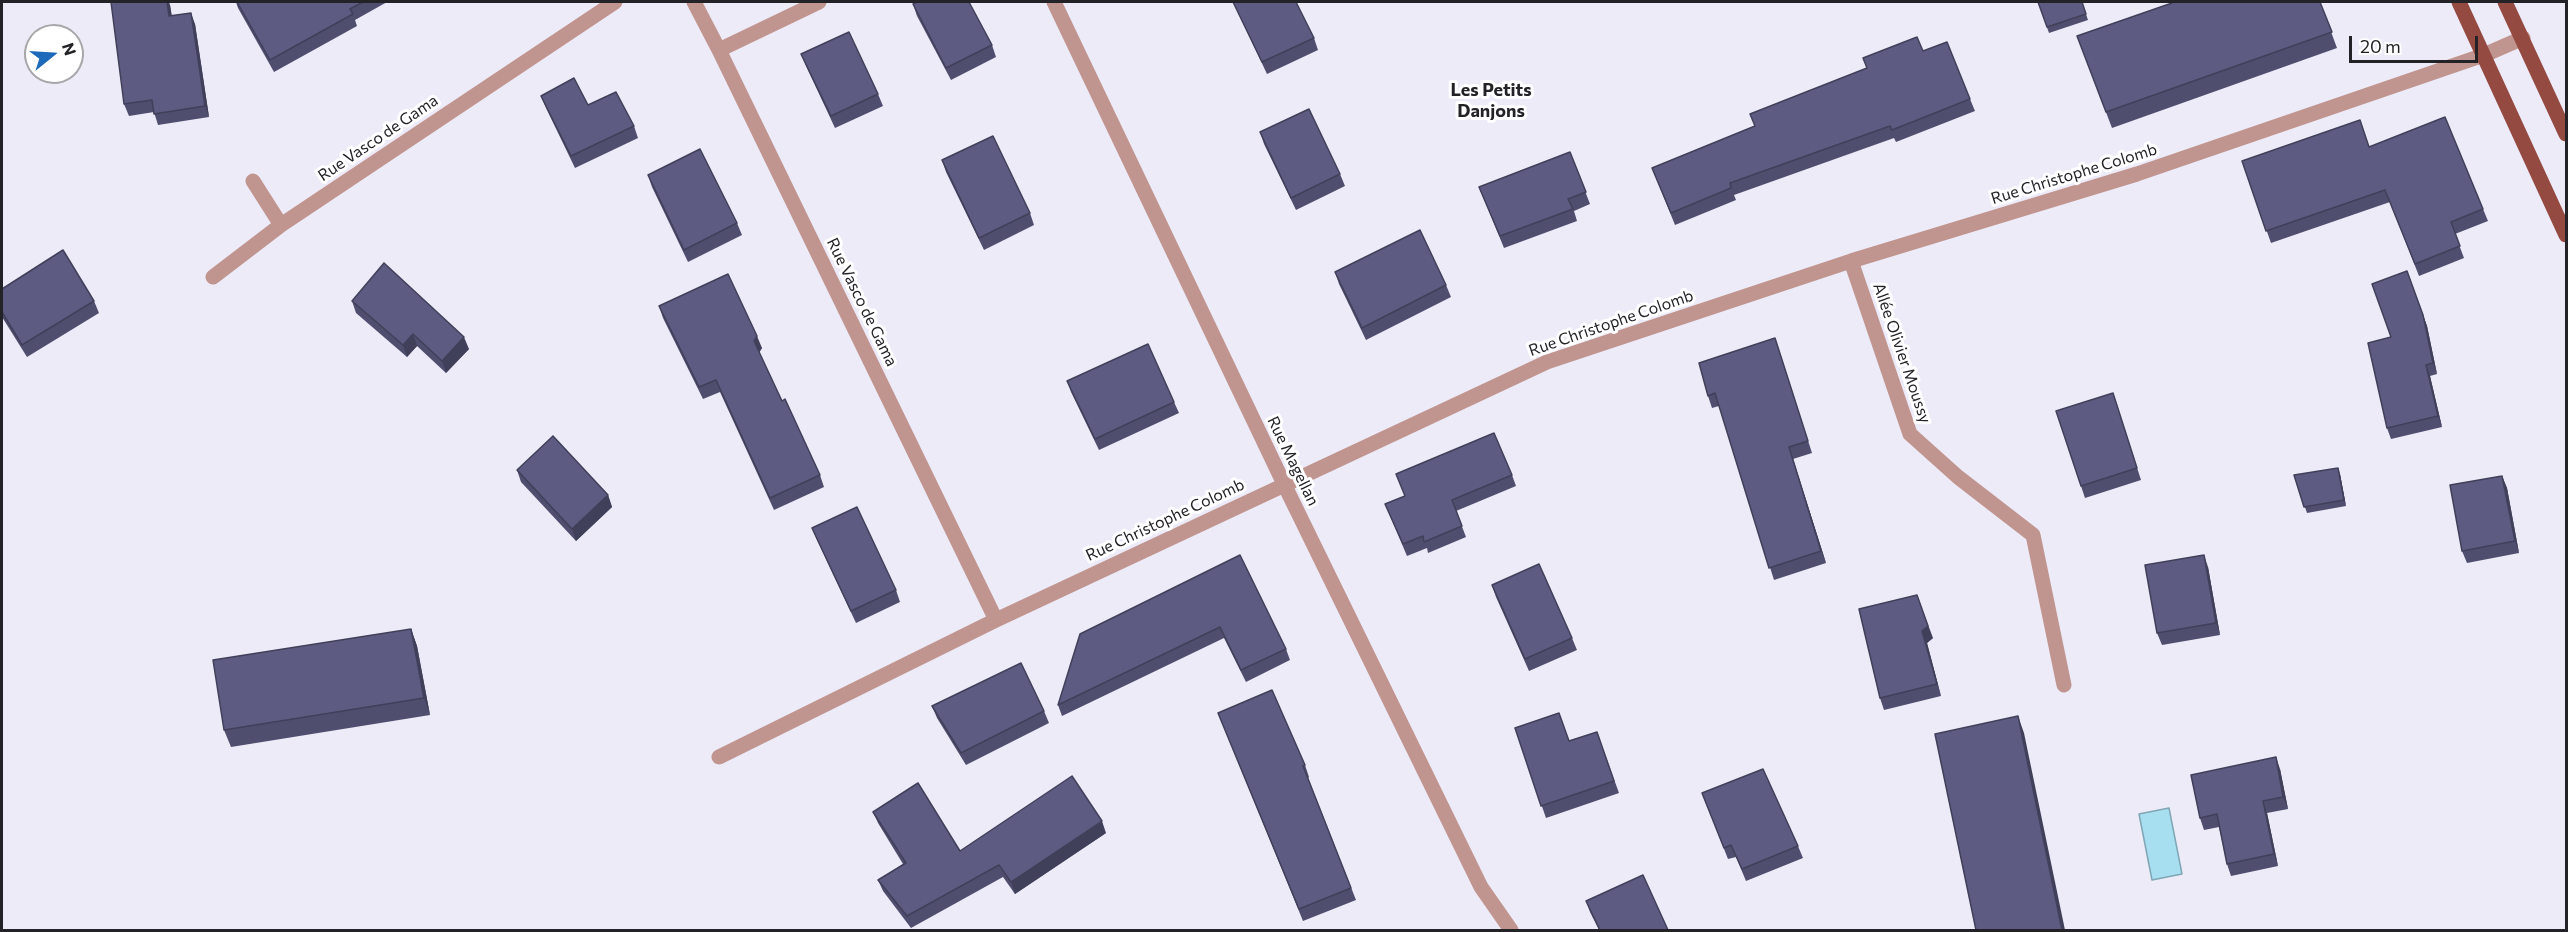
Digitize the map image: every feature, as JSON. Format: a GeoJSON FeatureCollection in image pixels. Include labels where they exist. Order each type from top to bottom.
{"type":"FeatureCollection","features":[{"type":"Feature","properties":{"kind":"main road"},"geometry":{"type":"LineString","coordinates":[[2459,2],[2566,235]]}},
{"type":"Feature","properties":{"kind":"main road"},"geometry":{"type":"LineString","coordinates":[[2505,2],[2566,134]]}},
{"type":"Feature","properties":{"kind":"street","name":"Rue Vasco de Gama"},"geometry":{"type":"LineString","coordinates":[[213,277],[281,225],[615,2]]}},
{"type":"Feature","properties":{"kind":"street","name":"Rue Vasco de Gama"},"geometry":{"type":"LineString","coordinates":[[694,2],[720,50],[996,620]]}},
{"type":"Feature","properties":{"kind":"street"},"geometry":{"type":"LineString","coordinates":[[720,50],[819,2]]}},
{"type":"Feature","properties":{"kind":"street","name":"Rue Magellan"},"geometry":{"type":"LineString","coordinates":[[1054,2],[1284,484],[1481,887],[1511,930]]}},
{"type":"Feature","properties":{"kind":"street","name":"Rue Christophe Colomb"},"geometry":{"type":"LineString","coordinates":[[719,757],[996,620],[1547,362],[1851,261],[2138,174],[2484,55],[2523,38]]}},
{"type":"Feature","properties":{"kind":"street"},"geometry":{"type":"LineString","coordinates":[[253,181],[281,225]]}},
{"type":"Feature","properties":{"kind":"street","name":"Allée Olivier Moussy"},"geometry":{"type":"LineString","coordinates":[[1851,261],[1910,434],[1958,477],[2032,535],[2064,685]]}},
{"type":"Feature","properties":{"kind":"water"},"geometry":{"type":"Polygon","coordinates":[[[2169,808],[2182,874],[2152,880],[2139,814],[2169,808]]]}},
{"type":"Feature","properties":{"kind":"building"},"geometry":{"type":"Polygon","coordinates":[[[111,2],[167,2],[169,16],[191,13],[205,106],[154,114],[152,100],[124,104],[111,2]]]}},
{"type":"Feature","properties":{"kind":"building"},"geometry":{"type":"Polygon","coordinates":[[[237,2],[363,2],[350,9],[353,14],[270,60],[237,2]]]}},
{"type":"Feature","properties":{"kind":"building"},"geometry":{"type":"Polygon","coordinates":[[[917,2],[969,2],[992,45],[946,68],[913,4],[917,2]]]}},
{"type":"Feature","properties":{"kind":"building"},"geometry":{"type":"Polygon","coordinates":[[[1233,2],[1296,2],[1314,38],[1262,62],[1233,2]]]}},
{"type":"Feature","properties":{"kind":"building"},"geometry":{"type":"Polygon","coordinates":[[[2038,2],[2082,2],[2086,14],[2047,27],[2038,2]]]}},
{"type":"Feature","properties":{"kind":"building"},"geometry":{"type":"Polygon","coordinates":[[[2320,2],[2332,32],[2106,112],[2077,36],[2172,3],[2320,2]]]}},
{"type":"Feature","properties":{"kind":"building"},"geometry":{"type":"Polygon","coordinates":[[[849,32],[878,94],[831,116],[801,54],[849,32]]]}},
{"type":"Feature","properties":{"kind":"building"},"geometry":{"type":"Polygon","coordinates":[[[1917,37],[1923,51],[1947,42],[1970,99],[1892,130],[1890,126],[1730,183],[1731,188],[1671,213],[1652,168],[1755,126],[1750,114],[1867,68],[1863,58],[1917,37]]]}},
{"type":"Feature","properties":{"kind":"building"},"geometry":{"type":"Polygon","coordinates":[[[574,78],[588,105],[616,92],[634,126],[571,156],[541,96],[574,78]]]}},
{"type":"Feature","properties":{"kind":"building"},"geometry":{"type":"Polygon","coordinates":[[[1309,109],[1340,174],[1291,198],[1260,132],[1309,109]]]}},
{"type":"Feature","properties":{"kind":"building"},"geometry":{"type":"Polygon","coordinates":[[[2445,117],[2483,209],[2451,222],[2460,246],[2415,264],[2385,190],[2266,231],[2242,161],[2360,120],[2369,147],[2445,117]]]}},
{"type":"Feature","properties":{"kind":"building"},"geometry":{"type":"Polygon","coordinates":[[[993,136],[1030,213],[979,238],[942,160],[993,136]]]}},
{"type":"Feature","properties":{"kind":"building"},"geometry":{"type":"Polygon","coordinates":[[[700,149],[737,223],[684,250],[648,175],[700,149]]]}},
{"type":"Feature","properties":{"kind":"building"},"geometry":{"type":"Polygon","coordinates":[[[1570,152],[1586,192],[1568,199],[1573,209],[1500,236],[1479,187],[1570,152]]]}},
{"type":"Feature","properties":{"kind":"building"},"geometry":{"type":"Polygon","coordinates":[[[1420,230],[1446,285],[1362,328],[1335,272],[1420,230]]]}},
{"type":"Feature","properties":{"kind":"building"},"geometry":{"type":"Polygon","coordinates":[[[63,250],[94,301],[22,345],[2,312],[2,289],[63,250]]]}},
{"type":"Feature","properties":{"kind":"building"},"geometry":{"type":"Polygon","coordinates":[[[384,263],[464,337],[442,361],[413,334],[403,345],[352,301],[384,263]]]}},
{"type":"Feature","properties":{"kind":"building"},"geometry":{"type":"Polygon","coordinates":[[[2407,271],[2423,315],[2433,363],[2426,365],[2438,416],[2387,428],[2368,343],[2391,337],[2372,284],[2407,271]]]}},
{"type":"Feature","properties":{"kind":"building"},"geometry":{"type":"Polygon","coordinates":[[[728,274],[757,336],[754,341],[782,401],[785,399],[820,475],[770,498],[716,380],[699,387],[659,306],[728,274]]]}},
{"type":"Feature","properties":{"kind":"building"},"geometry":{"type":"Polygon","coordinates":[[[1775,338],[1808,441],[1789,447],[1821,551],[1769,568],[1715,393],[1708,396],[1699,363],[1775,338]]]}},
{"type":"Feature","properties":{"kind":"building"},"geometry":{"type":"Polygon","coordinates":[[[1148,344],[1174,402],[1095,439],[1067,381],[1148,344]]]}},
{"type":"Feature","properties":{"kind":"building"},"geometry":{"type":"Polygon","coordinates":[[[2113,393],[2137,468],[2081,486],[2056,411],[2113,393]]]}},
{"type":"Feature","properties":{"kind":"building"},"geometry":{"type":"Polygon","coordinates":[[[1494,433],[1512,475],[1452,500],[1462,526],[1424,542],[1423,536],[1403,544],[1385,504],[1405,496],[1396,474],[1494,433]]]}},
{"type":"Feature","properties":{"kind":"building"},"geometry":{"type":"Polygon","coordinates":[[[553,436],[608,495],[572,529],[517,470],[553,436]]]}},
{"type":"Feature","properties":{"kind":"building"},"geometry":{"type":"Polygon","coordinates":[[[2338,468],[2344,500],[2304,507],[2294,475],[2338,468]]]}},
{"type":"Feature","properties":{"kind":"building"},"geometry":{"type":"Polygon","coordinates":[[[2502,476],[2515,541],[2462,551],[2450,485],[2502,476]]]}},
{"type":"Feature","properties":{"kind":"building"},"geometry":{"type":"Polygon","coordinates":[[[857,507],[896,590],[851,611],[812,528],[857,507]]]}},
{"type":"Feature","properties":{"kind":"building"},"geometry":{"type":"Polygon","coordinates":[[[1240,555],[1286,649],[1241,670],[1220,627],[1058,705],[1080,634],[1240,555]]]}},
{"type":"Feature","properties":{"kind":"building"},"geometry":{"type":"Polygon","coordinates":[[[2204,555],[2216,623],[2157,633],[2145,565],[2204,555]]]}},
{"type":"Feature","properties":{"kind":"building"},"geometry":{"type":"Polygon","coordinates":[[[1539,564],[1572,638],[1525,659],[1492,585],[1539,564]]]}},
{"type":"Feature","properties":{"kind":"building"},"geometry":{"type":"Polygon","coordinates":[[[1917,595],[1928,626],[1922,631],[1937,684],[1880,698],[1859,609],[1917,595]]]}},
{"type":"Feature","properties":{"kind":"building"},"geometry":{"type":"Polygon","coordinates":[[[411,629],[424,698],[224,730],[213,660],[411,629]]]}},
{"type":"Feature","properties":{"kind":"building"},"geometry":{"type":"Polygon","coordinates":[[[1021,663],[1044,711],[961,753],[932,706],[1021,663]]]}},
{"type":"Feature","properties":{"kind":"building"},"geometry":{"type":"Polygon","coordinates":[[[1272,690],[1305,765],[1303,766],[1351,888],[1299,909],[1218,713],[1272,690]]]}},
{"type":"Feature","properties":{"kind":"building"},"geometry":{"type":"Polygon","coordinates":[[[1559,713],[1569,741],[1597,732],[1614,781],[1541,806],[1515,728],[1559,713]]]}},
{"type":"Feature","properties":{"kind":"building"},"geometry":{"type":"Polygon","coordinates":[[[2018,716],[2062,930],[1976,930],[1935,734],[2018,716]]]}},
{"type":"Feature","properties":{"kind":"building"},"geometry":{"type":"Polygon","coordinates":[[[2276,757],[2283,797],[2263,801],[2274,854],[2227,864],[2217,814],[2200,818],[2191,775],[2276,757]]]}},
{"type":"Feature","properties":{"kind":"building"},"geometry":{"type":"Polygon","coordinates":[[[1763,769],[1798,846],[1742,869],[1731,845],[1724,848],[1702,793],[1763,769]]]}},
{"type":"Feature","properties":{"kind":"building"},"geometry":{"type":"Polygon","coordinates":[[[1072,776],[1102,821],[1011,882],[999,865],[907,916],[878,880],[906,863],[873,812],[918,783],[960,851],[1072,776]]]}},
{"type":"Feature","properties":{"kind":"building"},"geometry":{"type":"Polygon","coordinates":[[[1643,875],[1668,930],[1600,930],[1586,901],[1643,875]]]}},
{"type":"Feature","properties":{"kind":"district","name":"Les Petits Danjons"},"geometry":{"type":"Point","coordinates":[1491,100]}}]}
